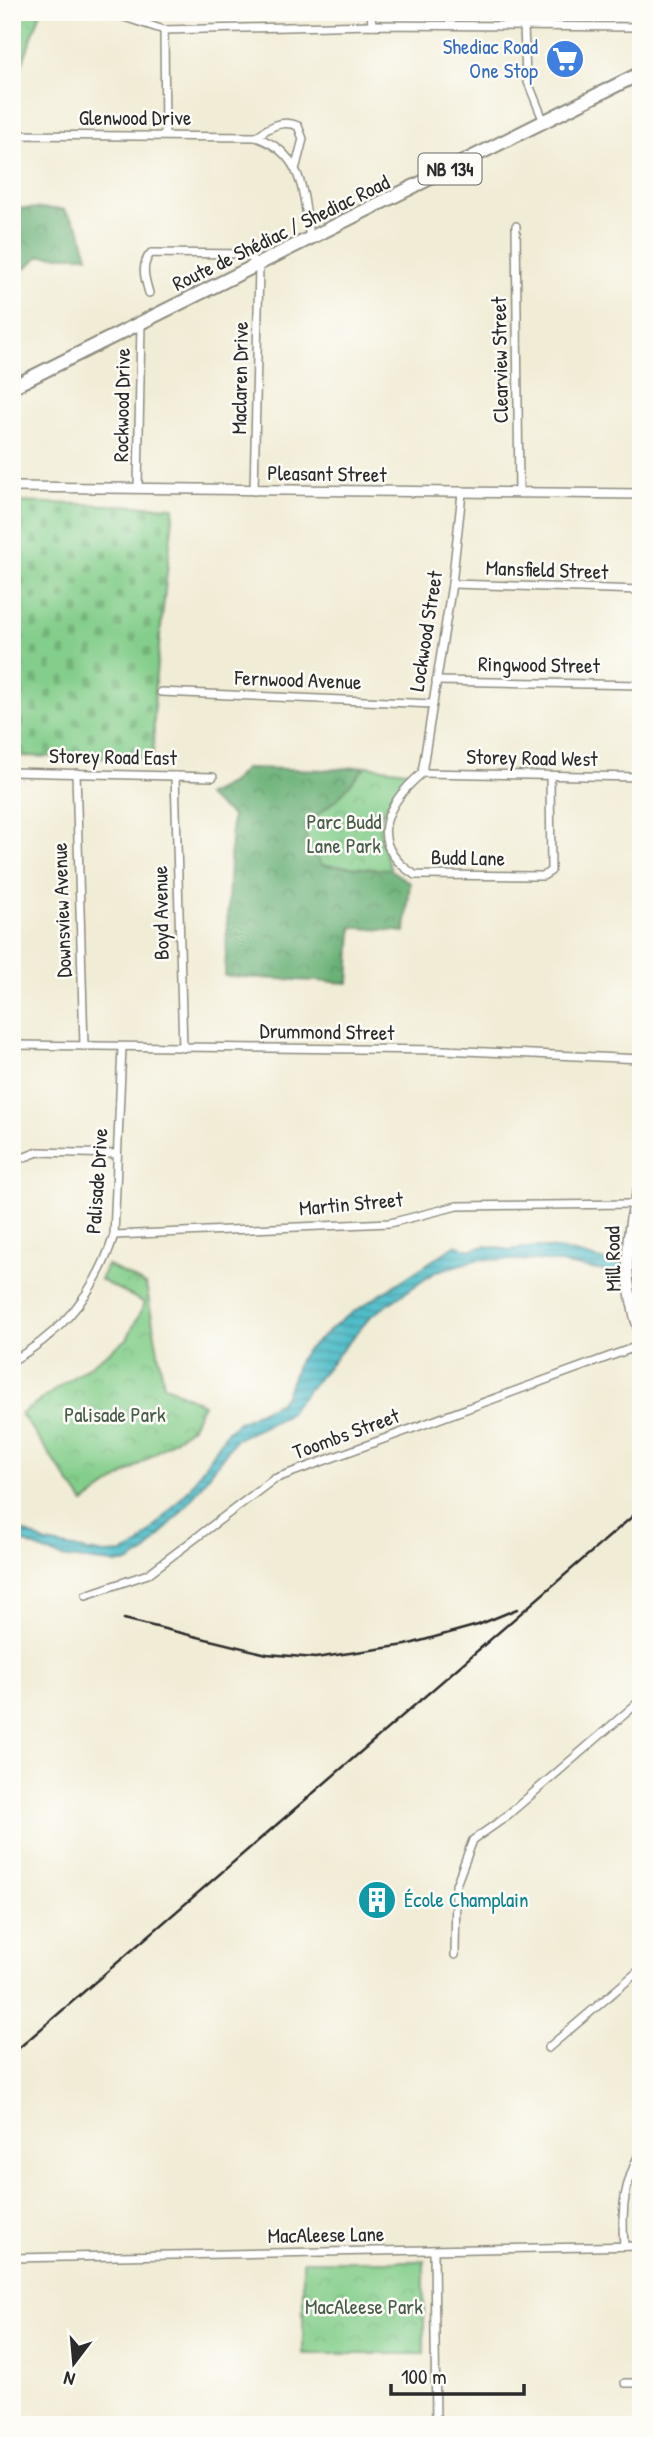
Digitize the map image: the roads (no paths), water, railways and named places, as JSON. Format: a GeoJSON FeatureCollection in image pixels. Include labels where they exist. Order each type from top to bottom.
{"type":"FeatureCollection","features":[{"type":"Feature","properties":{"kind":"main road","name":"Route de Shédiac / Shediac Road"},"geometry":{"type":"LineString","coordinates":[[12,387],[641,73]]}},
{"type":"Feature","properties":{"kind":"street"},"geometry":{"type":"LineString","coordinates":[[109,12],[164,30],[372,25],[641,27]]}},
{"type":"Feature","properties":{"kind":"street"},"geometry":{"type":"LineString","coordinates":[[371,12],[372,25]]}},
{"type":"Feature","properties":{"kind":"street"},"geometry":{"type":"LineString","coordinates":[[524,27],[526,77],[544,122]]}},
{"type":"Feature","properties":{"kind":"street"},"geometry":{"type":"LineString","coordinates":[[164,30],[165,135]]}},
{"type":"Feature","properties":{"kind":"street","name":"Glenwood Drive"},"geometry":{"type":"LineString","coordinates":[[12,135],[257,137],[278,124],[286,123],[298,127],[303,139],[296,166],[310,239]]}},
{"type":"Feature","properties":{"kind":"street"},"geometry":{"type":"LineString","coordinates":[[257,137],[276,145],[296,166]]}},
{"type":"Feature","properties":{"kind":"street","name":"Clearview Street"},"geometry":{"type":"LineString","coordinates":[[516,226],[519,493]]}},
{"type":"Feature","properties":{"kind":"street"},"geometry":{"type":"LineString","coordinates":[[149,293],[144,273],[146,259],[151,253],[247,254],[259,266]]}},
{"type":"Feature","properties":{"kind":"street","name":"Maclaren Drive"},"geometry":{"type":"LineString","coordinates":[[254,491],[259,266]]}},
{"type":"Feature","properties":{"kind":"street","name":"Rockwood Drive"},"geometry":{"type":"LineString","coordinates":[[138,488],[141,323]]}},
{"type":"Feature","properties":{"kind":"street","name":"Pleasant Street"},"geometry":{"type":"LineString","coordinates":[[12,487],[641,494]]}},
{"type":"Feature","properties":{"kind":"street","name":"Lockwood Street"},"geometry":{"type":"LineString","coordinates":[[422,773],[452,584],[462,493]]}},
{"type":"Feature","properties":{"kind":"street","name":"Mansfield Street"},"geometry":{"type":"LineString","coordinates":[[452,584],[641,590]]}},
{"type":"Feature","properties":{"kind":"street","name":"Ringwood Street"},"geometry":{"type":"LineString","coordinates":[[436,681],[641,685]]}},
{"type":"Feature","properties":{"kind":"street","name":"Fernwood Avenue"},"geometry":{"type":"LineString","coordinates":[[161,692],[433,704]]}},
{"type":"Feature","properties":{"kind":"street","name":"Storey Road East"},"geometry":{"type":"LineString","coordinates":[[12,772],[213,777]]}},
{"type":"Feature","properties":{"kind":"street","name":"Downsview Avenue"},"geometry":{"type":"LineString","coordinates":[[76,773],[84,1046]]}},
{"type":"Feature","properties":{"kind":"street","name":"Budd Lane"},"geometry":{"type":"LineString","coordinates":[[422,773],[401,791],[389,809],[386,829],[389,848],[401,866],[415,875],[543,876],[551,871],[550,776]]}},
{"type":"Feature","properties":{"kind":"street","name":"Storey Road West"},"geometry":{"type":"LineString","coordinates":[[422,773],[641,777]]}},
{"type":"Feature","properties":{"kind":"street","name":"Boyd Avenue"},"geometry":{"type":"LineString","coordinates":[[174,776],[183,1048]]}},
{"type":"Feature","properties":{"kind":"street","name":"Drummond Street"},"geometry":{"type":"LineString","coordinates":[[12,1045],[444,1051],[641,1059]]}},
{"type":"Feature","properties":{"kind":"street","name":"Palisade Drive"},"geometry":{"type":"LineString","coordinates":[[12,1361],[31,1350],[71,1315],[101,1272],[114,1235],[122,1048]]}},
{"type":"Feature","properties":{"kind":"street"},"geometry":{"type":"LineString","coordinates":[[12,1162],[38,1152],[117,1154]]}},
{"type":"Feature","properties":{"kind":"street","name":"Mill Road"},"geometry":{"type":"LineString","coordinates":[[641,1182],[633,1204],[626,1242],[628,1290],[641,1337]]}},
{"type":"Feature","properties":{"kind":"street","name":"Martin Street"},"geometry":{"type":"LineString","coordinates":[[114,1235],[390,1223],[457,1206],[633,1204]]}},
{"type":"Feature","properties":{"kind":"street","name":"Toombs Street"},"geometry":{"type":"LineString","coordinates":[[86,1595],[148,1574],[274,1479],[641,1346]]}},
{"type":"Feature","properties":{"kind":"street"},"geometry":{"type":"LineString","coordinates":[[455,1955],[456,1885],[472,1840],[503,1819],[641,1700]]}},
{"type":"Feature","properties":{"kind":"street"},"geometry":{"type":"LineString","coordinates":[[548,2048],[641,1969]]}},
{"type":"Feature","properties":{"kind":"street"},"geometry":{"type":"LineString","coordinates":[[624,2246],[621,2211],[625,2190],[641,2150]]}},
{"type":"Feature","properties":{"kind":"street","name":"MacAleese Lane"},"geometry":{"type":"LineString","coordinates":[[12,2258],[641,2246]]}},
{"type":"Feature","properties":{"kind":"street"},"geometry":{"type":"LineString","coordinates":[[433,2251],[436,2425]]}},
{"type":"Feature","properties":{"kind":"street"},"geometry":{"type":"LineString","coordinates":[[625,2383],[641,2383]]}},
{"type":"Feature","properties":{"kind":"street"},"geometry":{"type":"LineString","coordinates":[[563,2425],[617,2425]]}},
{"type":"Feature","properties":{"kind":"water"},"geometry":{"type":"Polygon","coordinates":[[[456,1245],[469,1250],[486,1246],[509,1250],[537,1247],[563,1250],[641,1270],[641,1278],[549,1261],[479,1259],[437,1271],[371,1316],[286,1416],[236,1439],[186,1506],[146,1552],[128,1563],[112,1563],[60,1557],[12,1538],[12,1526],[47,1543],[104,1554],[123,1553],[138,1546],[189,1489],[227,1432],[239,1422],[278,1403],[286,1395],[299,1360],[307,1350],[343,1319],[456,1245]]]}},
{"type":"Feature","properties":{"kind":"railway"},"geometry":{"type":"LineString","coordinates":[[12,2054],[641,1509]]}},
{"type":"Feature","properties":{"kind":"railway"},"geometry":{"type":"LineString","coordinates":[[124,1619],[267,1654],[315,1658],[406,1645],[478,1625],[517,1609]]}},
{"type":"Feature","properties":{"kind":"place","name":"Shediac Road One Stop"},"geometry":{"type":"Point","coordinates":[565,59]}},
{"type":"Feature","properties":{"kind":"place","name":"École Champlain"},"geometry":{"type":"Point","coordinates":[377,1900]}},
{"type":"Feature","properties":{"kind":"park label","name":"Parc Budd Lane Park"},"geometry":{"type":"Point","coordinates":[344,834]}},
{"type":"Feature","properties":{"kind":"park label","name":"Palisade Park"},"geometry":{"type":"Point","coordinates":[115,1415]}},
{"type":"Feature","properties":{"kind":"park label","name":"MacAleese Park"},"geometry":{"type":"Point","coordinates":[364,2307]}}]}
